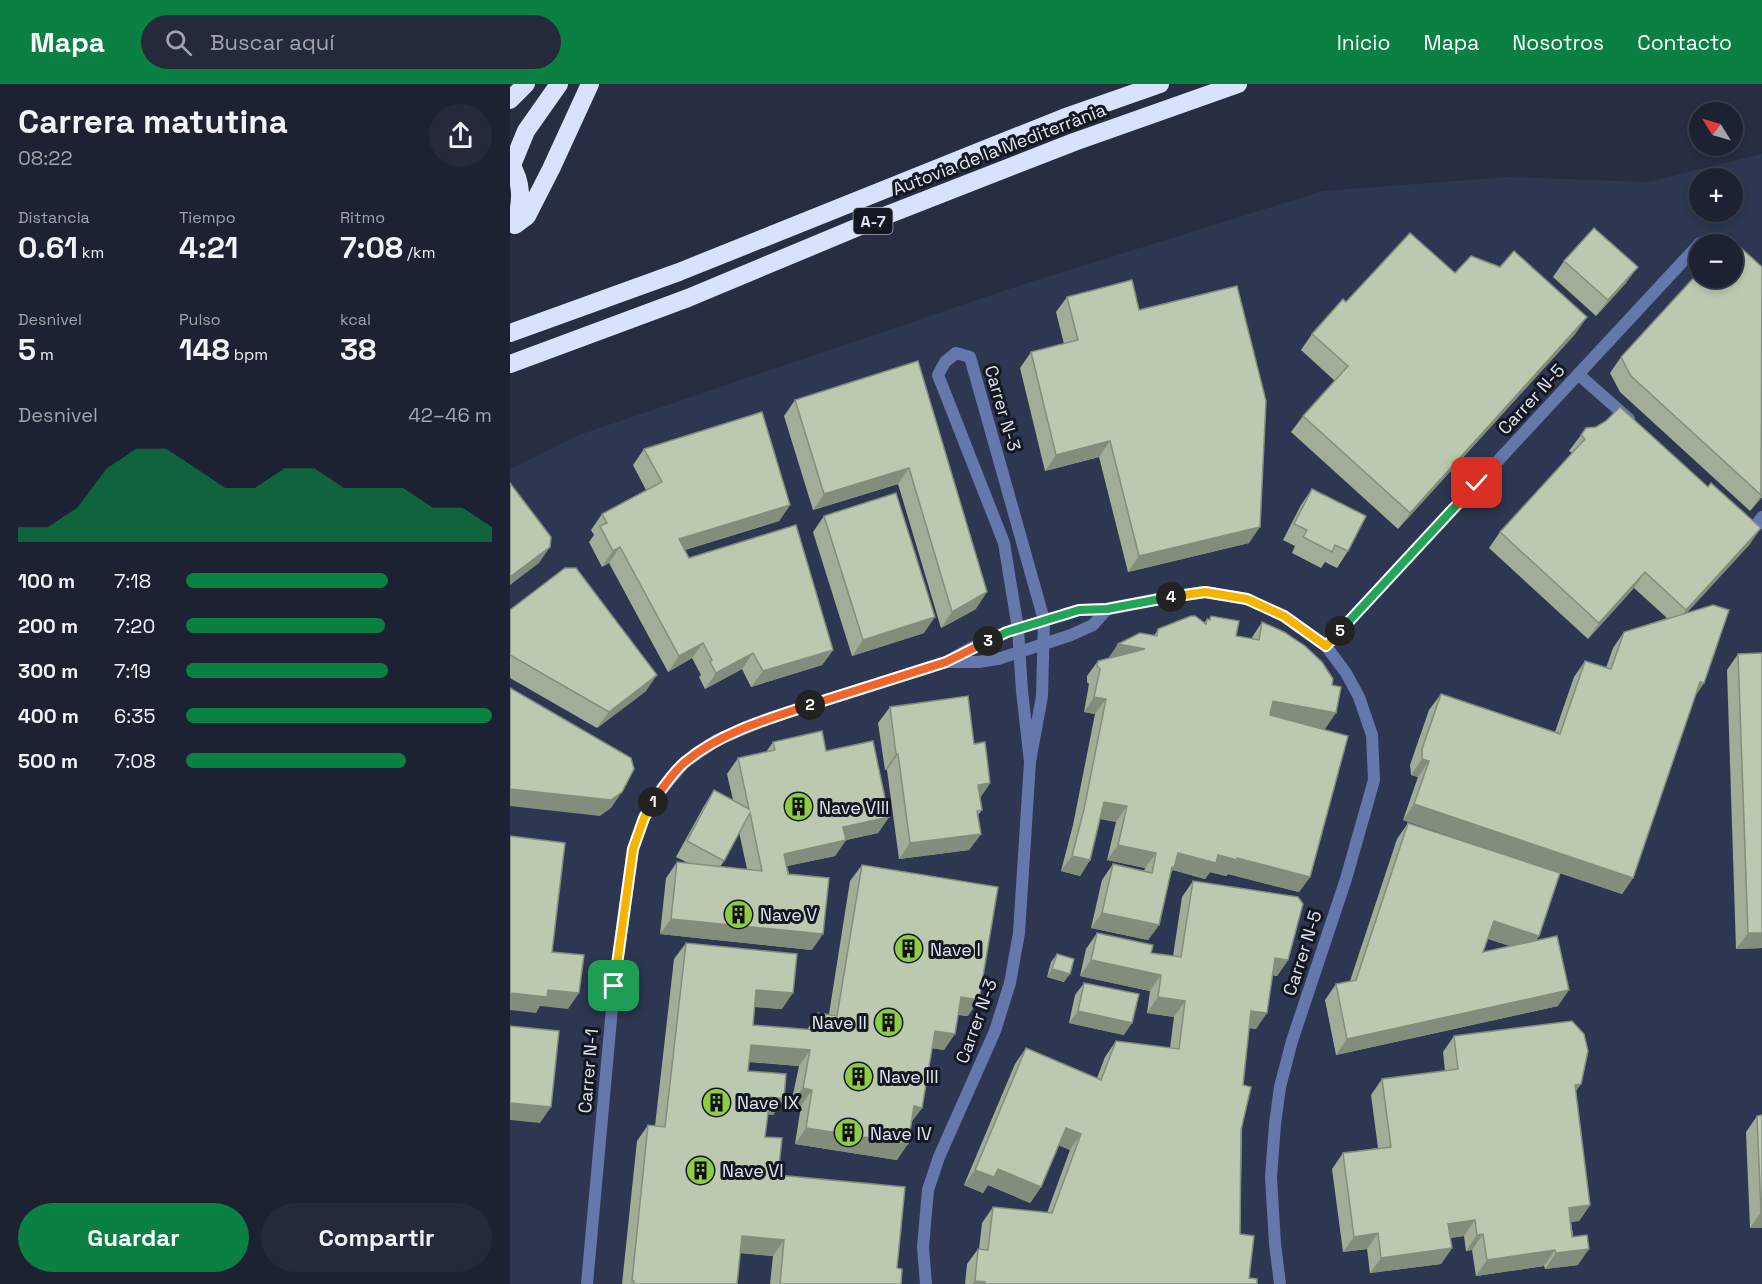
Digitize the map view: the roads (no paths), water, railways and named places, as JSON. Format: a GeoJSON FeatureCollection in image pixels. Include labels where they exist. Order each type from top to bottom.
{"type":"FeatureCollection","features":[{"type":"Feature","properties":{"kind":"highway"},"geometry":{"type":"LineString","coordinates":[[510,100],[525,84]]}},
{"type":"Feature","properties":{"kind":"highway"},"geometry":{"type":"LineString","coordinates":[[513,229],[521,205],[520,184],[511,164],[526,131],[559,84]]}},
{"type":"Feature","properties":{"kind":"highway"},"geometry":{"type":"LineString","coordinates":[[513,229],[527,216],[590,84]]}},
{"type":"Feature","properties":{"kind":"highway","name":"Autovia de la Mediterrània"},"geometry":{"type":"LineString","coordinates":[[510,333],[679,272],[1064,118],[1160,84]]}},
{"type":"Feature","properties":{"kind":"highway","name":"Autovia de la Mediterrània"},"geometry":{"type":"LineString","coordinates":[[510,364],[688,298],[882,217],[1074,142],[1238,84]]}},
{"type":"Feature","properties":{"kind":"street","name":"Carrer N-5"},"geometry":{"type":"LineString","coordinates":[[1326,646],[1689,255]]}},
{"type":"Feature","properties":{"kind":"street","name":"Carrer N-3"},"geometry":{"type":"LineString","coordinates":[[926,1284],[923,1246],[928,1190],[939,1157],[995,1031],[1010,983],[1019,933],[1030,762],[1042,696],[1044,644],[1044,620],[970,357],[956,353],[945,362],[939,375],[1004,543],[1018,629],[1030,762]]}},
{"type":"Feature","properties":{"kind":"street"},"geometry":{"type":"LineString","coordinates":[[1578,374],[1639,428]]}},
{"type":"Feature","properties":{"kind":"street"},"geometry":{"type":"LineString","coordinates":[[1735,513],[1753,529],[1762,518]]}},
{"type":"Feature","properties":{"kind":"street","name":"Carrer N-5"},"geometry":{"type":"LineString","coordinates":[[1107,609],[1205,592],[1247,599],[1284,616],[1326,646],[1346,674],[1372,735],[1374,780],[1349,869],[1295,1031],[1280,1087],[1271,1177],[1280,1284]]}},
{"type":"Feature","properties":{"kind":"street","name":"Carrer N-1"},"geometry":{"type":"LineString","coordinates":[[587,1284],[614,986],[633,849],[644,818],[660,791],[684,763],[717,740],[770,717],[946,662],[971,648],[1044,620],[1079,610],[1107,609]]}},
{"type":"Feature","properties":{"kind":"street","name":"Carrer N-1"},"geometry":{"type":"LineString","coordinates":[[946,662],[978,662],[1020,652],[1071,635],[1093,624],[1107,609]]}},
{"type":"Feature","properties":{"kind":"place","name":"Nave VIII"},"geometry":{"type":"Point","coordinates":[798,807]}},
{"type":"Feature","properties":{"kind":"place","name":"Nave V"},"geometry":{"type":"Point","coordinates":[739,914]}},
{"type":"Feature","properties":{"kind":"place","name":"Nave I"},"geometry":{"type":"Point","coordinates":[909,949]}},
{"type":"Feature","properties":{"kind":"place","name":"Nave II"},"geometry":{"type":"Point","coordinates":[888,1022]}},
{"type":"Feature","properties":{"kind":"place","name":"Nave III"},"geometry":{"type":"Point","coordinates":[858,1076]}},
{"type":"Feature","properties":{"kind":"place","name":"Nave IX"},"geometry":{"type":"Point","coordinates":[716,1102]}},
{"type":"Feature","properties":{"kind":"place","name":"Nave IV"},"geometry":{"type":"Point","coordinates":[849,1133]}},
{"type":"Feature","properties":{"kind":"place","name":"Nave VI"},"geometry":{"type":"Point","coordinates":[701,1170]}}]}
